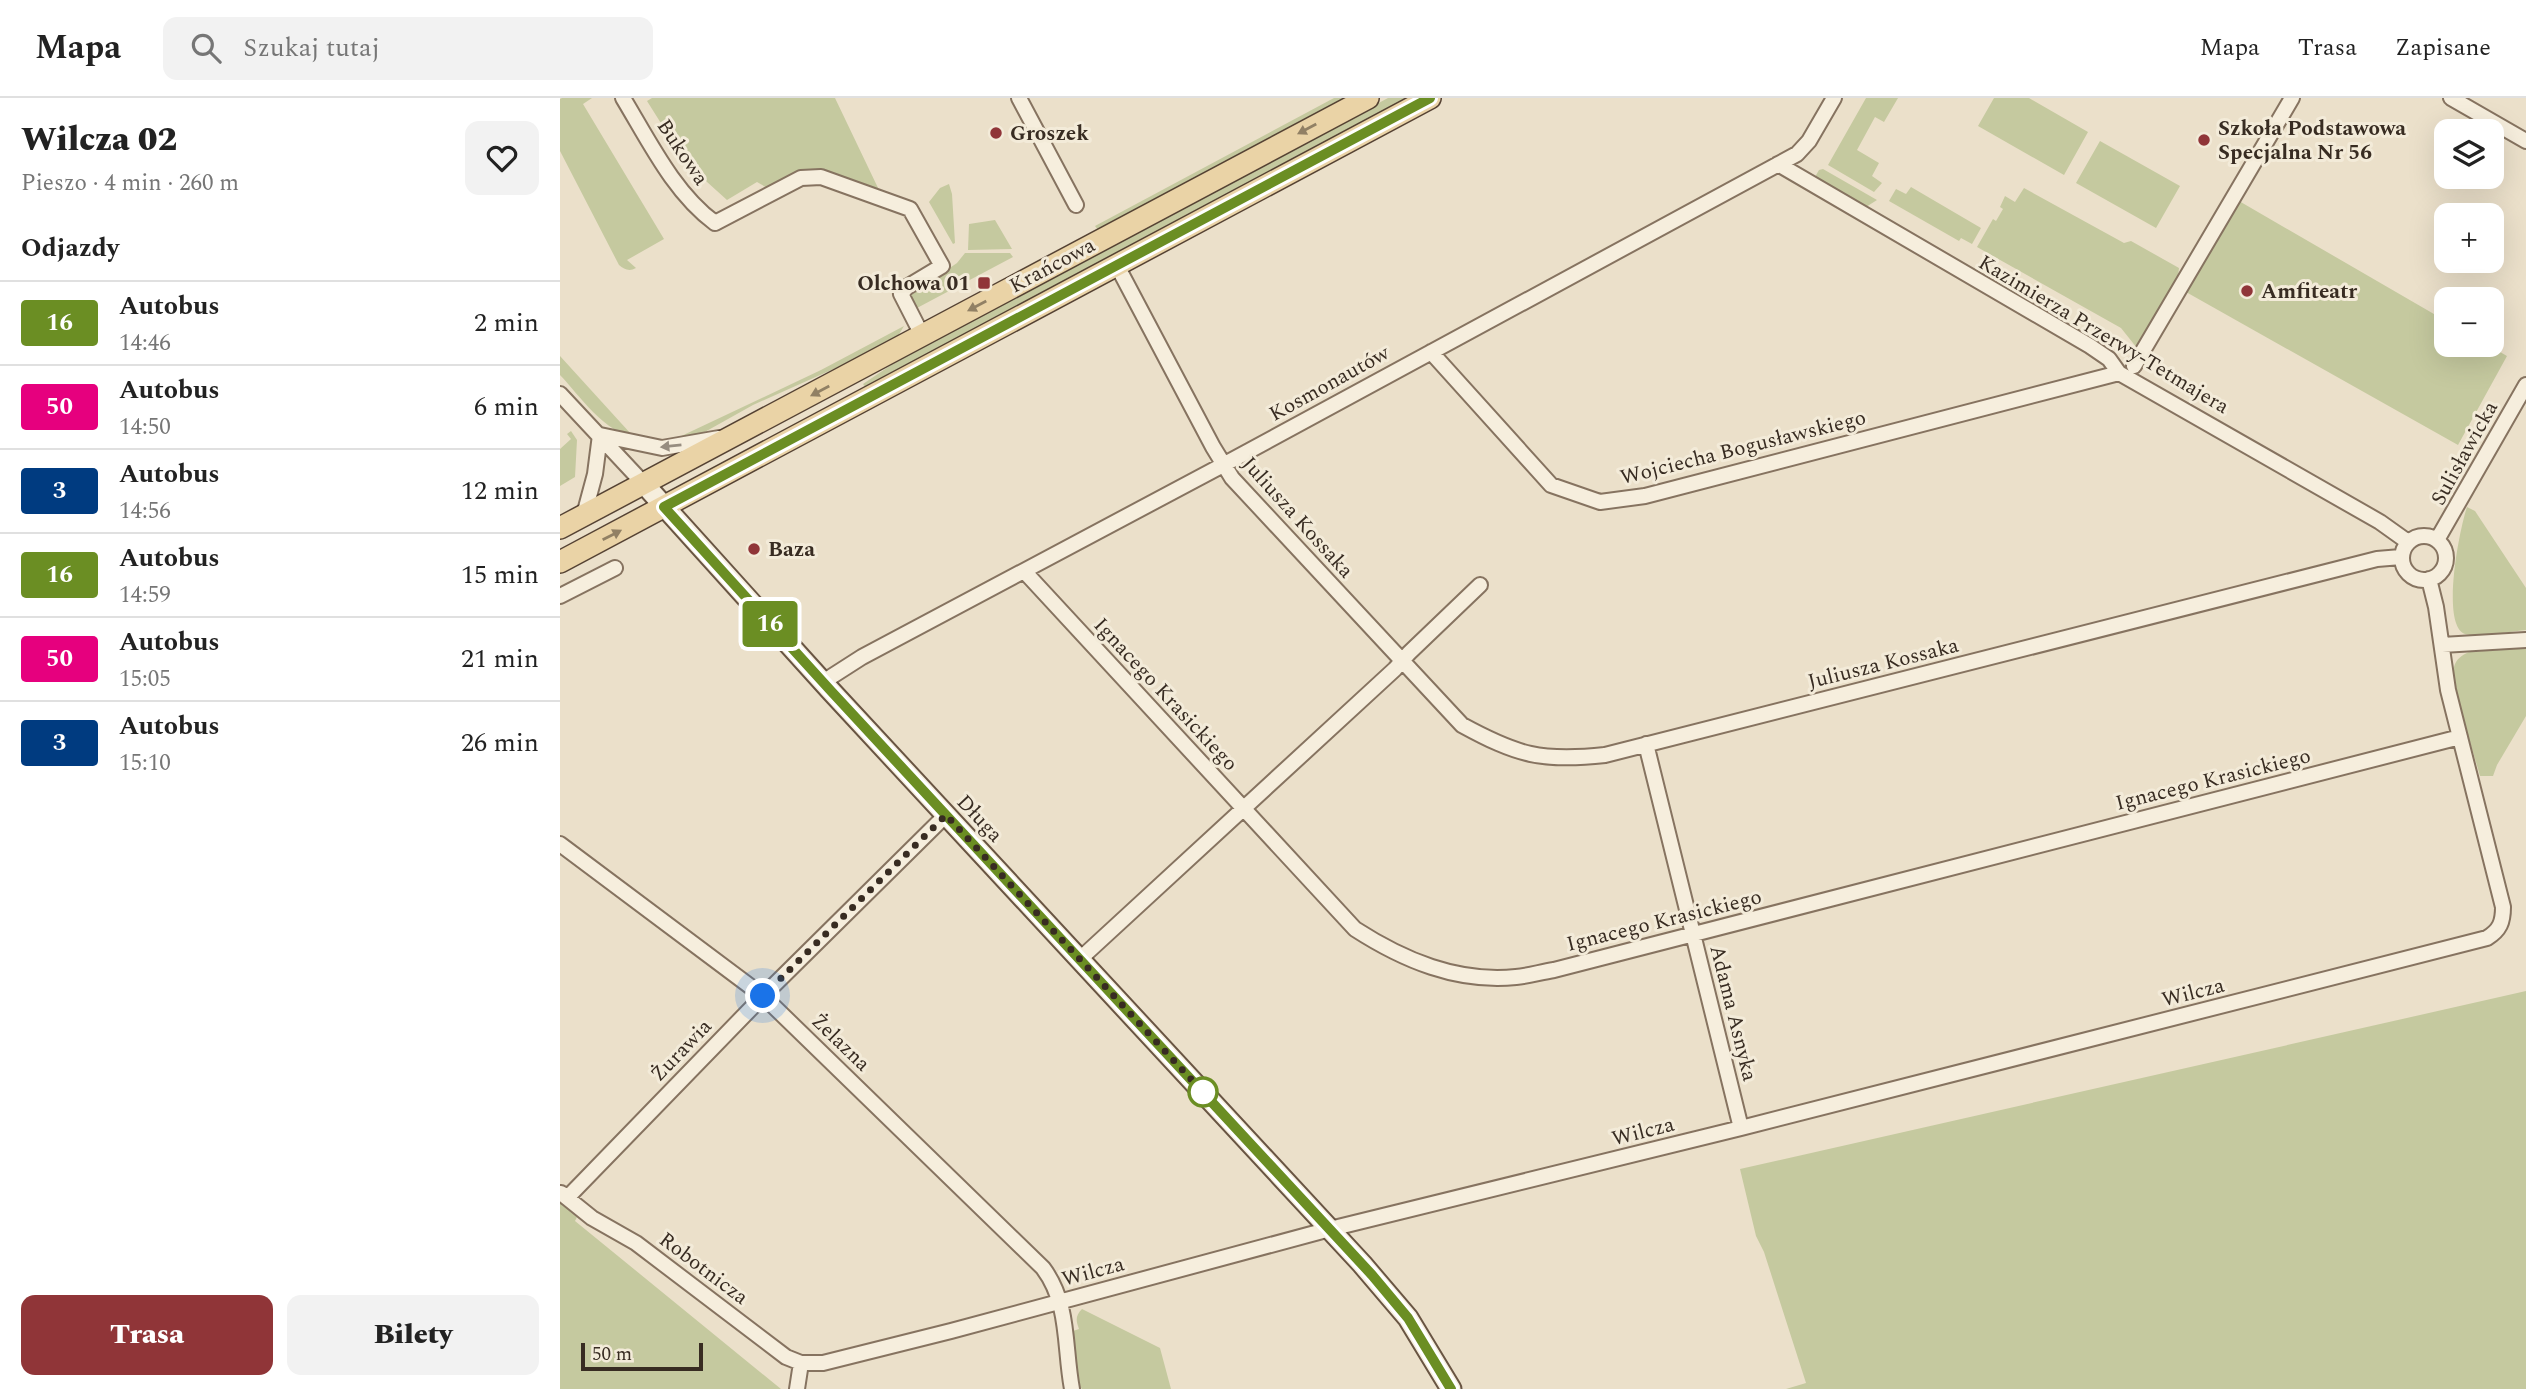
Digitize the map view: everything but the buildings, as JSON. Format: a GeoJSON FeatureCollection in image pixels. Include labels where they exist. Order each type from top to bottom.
{"type":"FeatureCollection","features":[{"type":"Feature","properties":{"kind":"main road","name":"Krańcowa"},"geometry":{"type":"LineString","coordinates":[[560,528],[1368,98]]}},
{"type":"Feature","properties":{"kind":"main road","name":"Krańcowa"},"geometry":{"type":"LineString","coordinates":[[560,562],[1430,98]]}},
{"type":"Feature","properties":{"kind":"street","name":"Bukowa"},"geometry":{"type":"LineString","coordinates":[[623,98],[668,172],[701,213],[715,223],[801,178],[821,177],[910,209],[942,266],[907,287],[901,294],[922,335]]}},
{"type":"Feature","properties":{"kind":"street"},"geometry":{"type":"LineString","coordinates":[[1019,98],[1076,205]]}},
{"type":"Feature","properties":{"kind":"street","name":"Kosmonautów"},"geometry":{"type":"LineString","coordinates":[[823,682],[862,657],[1778,164],[1804,148],[1834,98]]}},
{"type":"Feature","properties":{"kind":"street"},"geometry":{"type":"LineString","coordinates":[[2134,366],[2292,98]]}},
{"type":"Feature","properties":{"kind":"street"},"geometry":{"type":"LineString","coordinates":[[2451,98],[2526,141]]}},
{"type":"Feature","properties":{"kind":"street","name":"Kazimierza Przerwy-Tetmajera"},"geometry":{"type":"LineString","coordinates":[[1778,164],[2090,346],[2109,359],[2119,373],[2369,515],[2408,542]]}},
{"type":"Feature","properties":{"kind":"street","name":"Juliusza Kossaka"},"geometry":{"type":"LineString","coordinates":[[1122,275],[1232,478],[1462,725],[1501,746],[1537,757],[1605,755],[2377,559],[2402,557]]}},
{"type":"Feature","properties":{"kind":"street","name":"Wojciecha Bogusławskiego"},"geometry":{"type":"LineString","coordinates":[[1431,352],[1551,485],[1600,502],[1645,496],[2119,373]]}},
{"type":"Feature","properties":{"kind":"street","name":"Sulisławicka"},"geometry":{"type":"LineString","coordinates":[[2437,540],[2526,385]]}},
{"type":"Feature","properties":{"kind":"street","name":"Długa"},"geometry":{"type":"LineString","coordinates":[[560,394],[1329,1229],[1408,1318],[1451,1389]]}},
{"type":"Feature","properties":{"kind":"street","name":"Krańcowa"},"geometry":{"type":"LineString","coordinates":[[600,435],[662,448],[738,434]]}},
{"type":"Feature","properties":{"kind":"street"},"geometry":{"type":"LineString","coordinates":[[584,515],[600,435]]}},
{"type":"Feature","properties":{"kind":"street"},"geometry":{"type":"LineString","coordinates":[[2422,536],[2437,540],[2444,549],[2446,560],[2442,570],[2429,579],[2419,580],[2410,575],[2403,567],[2402,557],[2408,542],[2422,536]]}},
{"type":"Feature","properties":{"kind":"street"},"geometry":{"type":"LineString","coordinates":[[560,596],[615,568]]}},
{"type":"Feature","properties":{"kind":"street","name":"Ignacego Krasickiego"},"geometry":{"type":"LineString","coordinates":[[1024,571],[1355,929],[1387,950],[1445,972],[1515,978],[2460,737]]}},
{"type":"Feature","properties":{"kind":"street"},"geometry":{"type":"LineString","coordinates":[[2429,579],[2446,679],[2460,737]]}},
{"type":"Feature","properties":{"kind":"street"},"geometry":{"type":"LineString","coordinates":[[1080,959],[1401,662],[1480,585]]}},
{"type":"Feature","properties":{"kind":"street"},"geometry":{"type":"LineString","coordinates":[[2442,645],[2526,640]]}},
{"type":"Feature","properties":{"kind":"street","name":"Wilcza"},"geometry":{"type":"LineString","coordinates":[[801,1363],[823,1363],[1329,1229],[2477,942],[2495,933],[2502,923],[2503,907],[2460,737]]}},
{"type":"Feature","properties":{"kind":"street","name":"Adama Asnyka"},"geometry":{"type":"LineString","coordinates":[[1646,744],[1741,1128]]}},
{"type":"Feature","properties":{"kind":"street","name":"Żurawia"},"geometry":{"type":"LineString","coordinates":[[564,1195],[946,815]]}},
{"type":"Feature","properties":{"kind":"street","name":"Żelazna"},"geometry":{"type":"LineString","coordinates":[[560,844],[763,996],[1043,1268],[1060,1301],[1067,1331],[1072,1389]]}},
{"type":"Feature","properties":{"kind":"street","name":"Robotnicza"},"geometry":{"type":"LineString","coordinates":[[564,1195],[592,1218],[636,1243],[786,1357],[801,1363]]}},
{"type":"Feature","properties":{"kind":"street"},"geometry":{"type":"LineString","coordinates":[[797,1389],[801,1363]]}},
{"type":"Feature","properties":{"kind":"green space"},"geometry":{"type":"Polygon","coordinates":[[[562,98],[592,98],[583,104],[664,239],[627,260],[636,268],[627,270],[619,265],[560,151],[562,98]]]}},
{"type":"Feature","properties":{"kind":"green space"},"geometry":{"type":"Polygon","coordinates":[[[652,98],[835,98],[879,190],[810,169],[799,171],[769,189],[757,182],[727,200],[686,163],[647,101],[652,98]]]}},
{"type":"Feature","properties":{"kind":"green space"},"geometry":{"type":"Polygon","coordinates":[[[1334,98],[1347,98],[1098,230],[1095,226],[1334,98]]]}},
{"type":"Feature","properties":{"kind":"green space"},"geometry":{"type":"Polygon","coordinates":[[[1388,98],[1409,98],[866,388],[863,384],[903,357],[1388,98]]]}},
{"type":"Feature","properties":{"kind":"green space"},"geometry":{"type":"Polygon","coordinates":[[[1866,98],[1898,98],[1884,122],[1875,117],[1857,150],[1879,163],[1872,176],[1882,183],[1874,192],[1828,165],[1866,98]]]}},
{"type":"Feature","properties":{"kind":"green space"},"geometry":{"type":"Polygon","coordinates":[[[1994,98],[2029,98],[2088,132],[2064,175],[1978,126],[1994,98]]]}},
{"type":"Feature","properties":{"kind":"green space"},"geometry":{"type":"Polygon","coordinates":[[[2100,141],[2180,186],[2156,228],[2076,183],[2100,141]]]}},
{"type":"Feature","properties":{"kind":"green space"},"geometry":{"type":"Polygon","coordinates":[[[1823,169],[1877,200],[1866,207],[1815,177],[1819,170],[1823,169]]]}},
{"type":"Feature","properties":{"kind":"green space"},"geometry":{"type":"Polygon","coordinates":[[[949,184],[952,194],[953,244],[929,202],[940,188],[949,184]]]}},
{"type":"Feature","properties":{"kind":"green space"},"geometry":{"type":"Polygon","coordinates":[[[1911,187],[1981,228],[1972,244],[1961,238],[1959,241],[1889,201],[1896,189],[1906,194],[1911,187]]]}},
{"type":"Feature","properties":{"kind":"green space"},"geometry":{"type":"Polygon","coordinates":[[[2024,188],[2124,243],[2131,241],[2179,268],[2178,276],[2137,348],[2121,328],[1977,247],[1993,219],[1996,221],[2003,209],[2000,207],[2005,196],[2015,202],[2024,188]]]}},
{"type":"Feature","properties":{"kind":"green space"},"geometry":{"type":"Polygon","coordinates":[[[2239,201],[2434,314],[2434,357],[2507,356],[2458,445],[2186,292],[2239,201]]]}},
{"type":"Feature","properties":{"kind":"green space"},"geometry":{"type":"Polygon","coordinates":[[[995,220],[1012,249],[968,250],[969,224],[995,220]]]}},
{"type":"Feature","properties":{"kind":"green space"},"geometry":{"type":"Polygon","coordinates":[[[965,253],[1010,253],[1013,257],[917,308],[910,295],[957,263],[965,253]]]}},
{"type":"Feature","properties":{"kind":"green space"},"geometry":{"type":"Polygon","coordinates":[[[904,326],[898,336],[847,363],[753,405],[703,433],[675,439],[821,370],[904,326]]]}},
{"type":"Feature","properties":{"kind":"green space"},"geometry":{"type":"Polygon","coordinates":[[[560,356],[636,437],[614,429],[585,403],[560,375],[560,356]]]}},
{"type":"Feature","properties":{"kind":"green space"},"geometry":{"type":"Polygon","coordinates":[[[571,431],[577,440],[575,477],[560,486],[560,449],[571,439],[567,434],[571,431]]]}},
{"type":"Feature","properties":{"kind":"green space"},"geometry":{"type":"Polygon","coordinates":[[[2467,507],[2475,511],[2526,588],[2526,630],[2471,635],[2465,634],[2458,627],[2454,613],[2454,575],[2467,507]]]}},
{"type":"Feature","properties":{"kind":"green space"},"geometry":{"type":"Polygon","coordinates":[[[2526,648],[2526,716],[2493,776],[2480,776],[2456,687],[2455,664],[2469,652],[2526,648]]]}},
{"type":"Feature","properties":{"kind":"green space"},"geometry":{"type":"Polygon","coordinates":[[[2526,991],[2526,1389],[1786,1389],[1806,1383],[1764,1252],[1756,1236],[1740,1169],[2526,991]]]}},
{"type":"Feature","properties":{"kind":"green space"},"geometry":{"type":"Polygon","coordinates":[[[560,1203],[577,1217],[575,1221],[781,1389],[560,1389],[560,1203]]]}},
{"type":"Feature","properties":{"kind":"green space"},"geometry":{"type":"Polygon","coordinates":[[[1082,1309],[1160,1348],[1171,1389],[1082,1389],[1075,1378],[1072,1353],[1073,1331],[1079,1329],[1077,1319],[1082,1309]]]}},
{"type":"Feature","properties":{"kind":"bus line","name":"16"},"geometry":{"type":"LineString","coordinates":[[1430,98],[664,507],[1372,1275],[1408,1318],[1451,1389]]}},
{"type":"Feature","properties":{"kind":"place","name":"Groszek"},"geometry":{"type":"Point","coordinates":[996,133]}},
{"type":"Feature","properties":{"kind":"place","name":"Szkoła Podstawowa Specjalna Nr 56"},"geometry":{"type":"Point","coordinates":[2204,140]}},
{"type":"Feature","properties":{"kind":"place","name":"Olchowa 01"},"geometry":{"type":"Point","coordinates":[984,283]}},
{"type":"Feature","properties":{"kind":"place","name":"Amfiteatr"},"geometry":{"type":"Point","coordinates":[2247,291]}},
{"type":"Feature","properties":{"kind":"place","name":"Baza"},"geometry":{"type":"Point","coordinates":[754,549]}},
{"type":"Feature","properties":{"kind":"route"},"geometry":{"type":"LineString","coordinates":[[763,996],[946,815],[1203,1092]]}}]}
